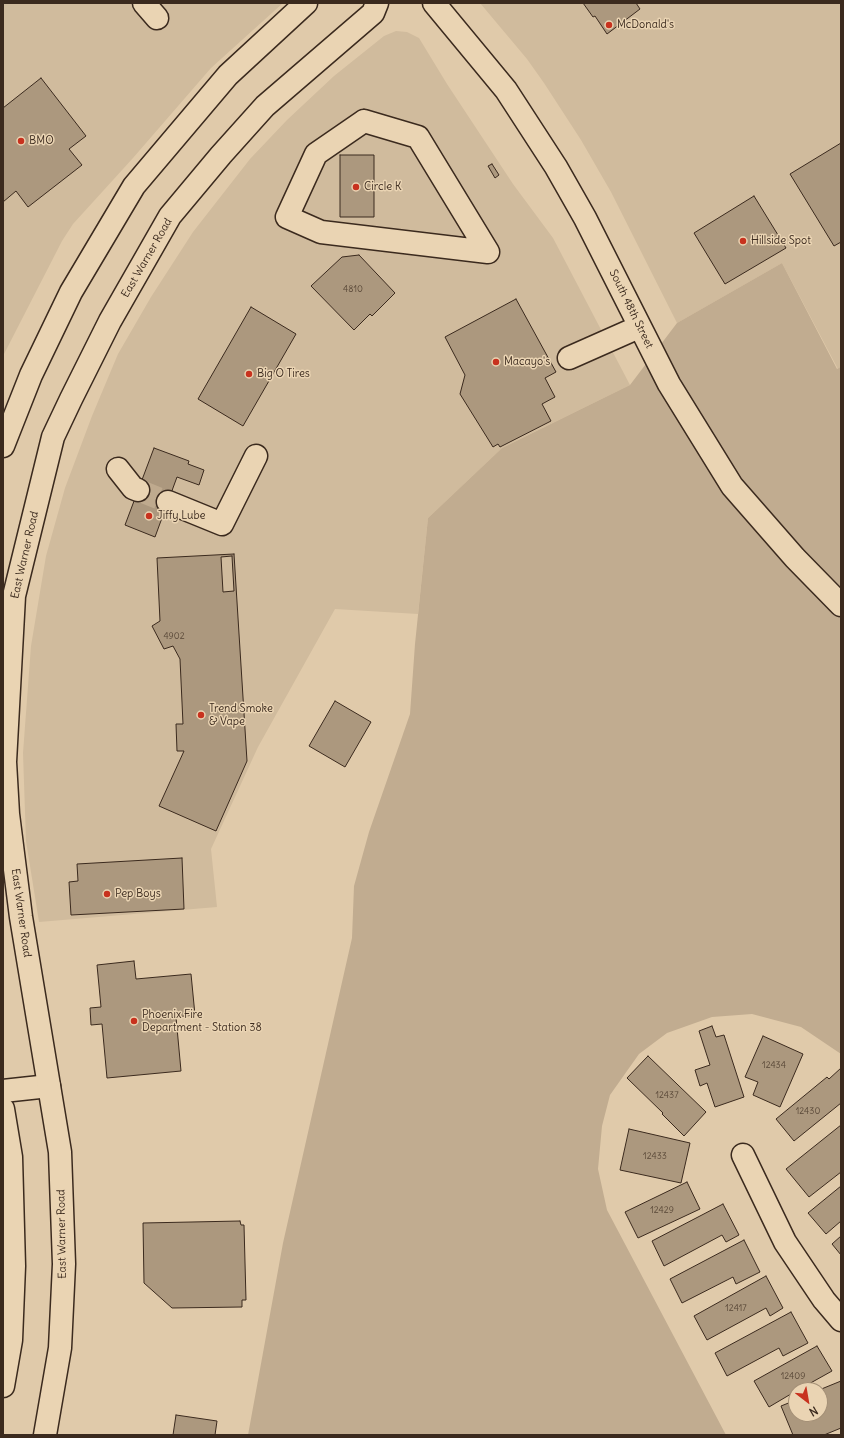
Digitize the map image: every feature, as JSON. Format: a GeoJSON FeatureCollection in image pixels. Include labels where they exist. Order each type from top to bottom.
{"type":"FeatureCollection","features":[{"type":"Feature","properties":{"kind":"main road"},"geometry":{"type":"LineString","coordinates":[[3,446],[30,375],[71,292],[134,186],[228,75],[306,3]]}},
{"type":"Feature","properties":{"kind":"main road","name":"East Warner Road"},"geometry":{"type":"LineString","coordinates":[[45,1435],[60,1348],[64,1264],[60,1152],[21,917],[6,815],[5,762],[14,596],[53,437],[110,321],[170,216],[264,106],[373,13],[378,3]]}},
{"type":"Feature","properties":{"kind":"main road","name":"South 48th Street"},"geometry":{"type":"LineString","coordinates":[[434,3],[506,90],[556,167],[585,218],[672,390],[732,486],[796,558],[841,605]]}},
{"type":"Feature","properties":{"kind":"main road"},"geometry":{"type":"LineString","coordinates":[[364,121],[418,137],[488,252],[322,232],[287,217],[316,154],[364,121]]}},
{"type":"Feature","properties":{"kind":"main road"},"geometry":{"type":"LineString","coordinates":[[569,358],[639,327]]}},
{"type":"Feature","properties":{"kind":"main road"},"geometry":{"type":"LineString","coordinates":[[168,502],[222,524],[256,456]]}},
{"type":"Feature","properties":{"kind":"main road"},"geometry":{"type":"LineString","coordinates":[[118,469],[133,488],[138,490]]}},
{"type":"Feature","properties":{"kind":"main road"},"geometry":{"type":"LineString","coordinates":[[3,1091],[49,1086]]}},
{"type":"Feature","properties":{"kind":"main road"},"geometry":{"type":"LineString","coordinates":[[3,1109],[11,1157],[14,1266],[11,1340],[3,1386]]}},
{"type":"Feature","properties":{"kind":"main road"},"geometry":{"type":"LineString","coordinates":[[743,1155],[785,1242],[824,1300],[841,1320]]}},
{"type":"Feature","properties":{"kind":"shaded area"},"geometry":{"type":"Polygon","coordinates":[[[3,3],[283,3],[211,68],[133,158],[73,224],[62,241],[3,356],[3,3]]]}},
{"type":"Feature","properties":{"kind":"shaded area"},"geometry":{"type":"Polygon","coordinates":[[[480,3],[841,3],[841,367],[838,369],[782,263],[677,323],[611,192],[581,140],[527,59],[480,3]]]}},
{"type":"Feature","properties":{"kind":"shaded area"},"geometry":{"type":"Polygon","coordinates":[[[396,31],[407,32],[419,38],[447,84],[513,184],[553,238],[630,385],[502,448],[428,518],[418,614],[335,609],[258,747],[211,849],[217,907],[39,922],[26,841],[23,753],[31,646],[46,556],[65,488],[92,416],[118,354],[151,297],[193,232],[250,159],[287,120],[334,76],[384,36],[396,31]]]}},
{"type":"Feature","properties":{"kind":"shaded area"},"geometry":{"type":"Polygon","coordinates":[[[782,263],[837,369],[841,367],[841,1054],[801,1027],[752,1014],[712,1017],[667,1033],[639,1054],[610,1095],[602,1126],[598,1169],[607,1210],[726,1435],[248,1435],[283,1243],[352,938],[354,886],[369,832],[410,714],[415,644],[428,518],[502,448],[630,385],[677,323],[782,263]]]}},
{"type":"Feature","properties":{"kind":"building","name":"McDonald's"},"geometry":{"type":"Polygon","coordinates":[[[583,3],[636,3],[640,9],[607,34],[595,16],[593,17],[583,3]]]}},
{"type":"Feature","properties":{"kind":"building"},"geometry":{"type":"Polygon","coordinates":[[[41,78],[86,136],[69,149],[82,165],[28,207],[16,191],[3,202],[3,108],[41,78]]]}},
{"type":"Feature","properties":{"kind":"building"},"geometry":{"type":"Polygon","coordinates":[[[841,143],[841,242],[834,246],[790,174],[841,143]]]}},
{"type":"Feature","properties":{"kind":"building"},"geometry":{"type":"Polygon","coordinates":[[[340,155],[374,155],[374,217],[340,217],[340,155]]]}},
{"type":"Feature","properties":{"kind":"building"},"geometry":{"type":"Polygon","coordinates":[[[492,164],[499,175],[495,178],[488,166],[492,164]]]}},
{"type":"Feature","properties":{"kind":"building"},"geometry":{"type":"Polygon","coordinates":[[[754,196],[786,248],[725,284],[694,233],[754,196]]]}},
{"type":"Feature","properties":{"kind":"building"},"geometry":{"type":"Polygon","coordinates":[[[359,255],[395,293],[372,316],[370,314],[354,330],[311,286],[342,257],[359,255]]]}},
{"type":"Feature","properties":{"kind":"building"},"geometry":{"type":"Polygon","coordinates":[[[516,299],[556,372],[545,378],[555,397],[542,404],[551,421],[500,447],[498,444],[493,447],[460,394],[465,375],[445,337],[516,299]]]}},
{"type":"Feature","properties":{"kind":"building"},"geometry":{"type":"Polygon","coordinates":[[[251,307],[296,334],[243,426],[198,399],[251,307]]]}},
{"type":"Feature","properties":{"kind":"building"},"geometry":{"type":"Polygon","coordinates":[[[154,448],[189,461],[188,464],[204,470],[199,485],[177,477],[155,537],[125,525],[154,448]]]}},
{"type":"Feature","properties":{"kind":"building"},"geometry":{"type":"Polygon","coordinates":[[[234,554],[247,761],[216,831],[159,806],[184,751],[177,751],[176,724],[183,724],[180,659],[173,646],[164,649],[152,626],[160,621],[157,558],[234,554]],[[232,556],[221,557],[223,592],[234,591],[232,556]]]}},
{"type":"Feature","properties":{"kind":"building"},"geometry":{"type":"Polygon","coordinates":[[[335,701],[371,722],[345,767],[309,746],[335,701]]]}},
{"type":"Feature","properties":{"kind":"building"},"geometry":{"type":"Polygon","coordinates":[[[182,858],[184,909],[71,915],[69,882],[78,881],[77,864],[182,858]]]}},
{"type":"Feature","properties":{"kind":"building","name":"Phoenix Fire Department - Station 38"},"geometry":{"type":"Polygon","coordinates":[[[134,961],[136,979],[191,974],[195,1015],[176,1017],[181,1071],[107,1078],[102,1024],[91,1025],[90,1008],[101,1007],[97,965],[134,961]]]}},
{"type":"Feature","properties":{"kind":"building"},"geometry":{"type":"Polygon","coordinates":[[[712,1026],[716,1037],[724,1035],[744,1097],[715,1107],[707,1083],[700,1086],[695,1070],[710,1065],[699,1031],[712,1026]]]}},
{"type":"Feature","properties":{"kind":"building"},"geometry":{"type":"Polygon","coordinates":[[[763,1036],[803,1054],[780,1107],[753,1095],[758,1082],[745,1077],[763,1036]]]}},
{"type":"Feature","properties":{"kind":"building"},"geometry":{"type":"Polygon","coordinates":[[[648,1056],[706,1112],[684,1136],[627,1078],[648,1056]]]}},
{"type":"Feature","properties":{"kind":"building"},"geometry":{"type":"Polygon","coordinates":[[[841,1068],[841,1103],[794,1141],[776,1119],[827,1077],[829,1079],[841,1068]]]}},
{"type":"Feature","properties":{"kind":"building"},"geometry":{"type":"Polygon","coordinates":[[[841,1125],[841,1172],[809,1197],[786,1169],[841,1125]]]}},
{"type":"Feature","properties":{"kind":"building"},"geometry":{"type":"Polygon","coordinates":[[[629,1129],[690,1143],[681,1183],[620,1170],[629,1129]]]}},
{"type":"Feature","properties":{"kind":"building"},"geometry":{"type":"Polygon","coordinates":[[[687,1182],[700,1209],[638,1238],[625,1212],[687,1182]]]}},
{"type":"Feature","properties":{"kind":"building"},"geometry":{"type":"Polygon","coordinates":[[[841,1186],[841,1221],[826,1234],[808,1213],[841,1186]]]}},
{"type":"Feature","properties":{"kind":"building"},"geometry":{"type":"Polygon","coordinates":[[[723,1204],[739,1235],[726,1242],[722,1235],[664,1266],[652,1241],[723,1204]]]}},
{"type":"Feature","properties":{"kind":"building"},"geometry":{"type":"Polygon","coordinates":[[[240,1221],[241,1225],[244,1225],[246,1300],[242,1300],[242,1307],[172,1308],[144,1283],[143,1223],[240,1221]]]}},
{"type":"Feature","properties":{"kind":"building"},"geometry":{"type":"Polygon","coordinates":[[[841,1236],[841,1255],[832,1244],[841,1236]]]}},
{"type":"Feature","properties":{"kind":"building"},"geometry":{"type":"Polygon","coordinates":[[[744,1240],[760,1272],[736,1284],[733,1277],[682,1303],[670,1279],[744,1240]]]}},
{"type":"Feature","properties":{"kind":"building"},"geometry":{"type":"Polygon","coordinates":[[[766,1276],[783,1308],[770,1316],[766,1308],[707,1340],[694,1316],[766,1276]]]}},
{"type":"Feature","properties":{"kind":"building"},"geometry":{"type":"Polygon","coordinates":[[[791,1312],[808,1343],[783,1356],[779,1348],[727,1376],[715,1353],[791,1312]]]}},
{"type":"Feature","properties":{"kind":"building"},"geometry":{"type":"Polygon","coordinates":[[[817,1346],[832,1371],[812,1382],[788,1382],[788,1396],[769,1407],[754,1381],[817,1346]]]}},
{"type":"Feature","properties":{"kind":"building"},"geometry":{"type":"Polygon","coordinates":[[[841,1381],[841,1428],[824,1435],[793,1435],[781,1406],[788,1403],[788,1422],[828,1422],[828,1386],[841,1381]]]}},
{"type":"Feature","properties":{"kind":"building"},"geometry":{"type":"Polygon","coordinates":[[[176,1415],[217,1421],[215,1435],[173,1435],[176,1415]]]}},
{"type":"Feature","properties":{"kind":"tunnel"},"geometry":{"type":"LineString","coordinates":[[138,490],[168,502]]}},
{"type":"Feature","properties":{"kind":"place","name":"McDonald's"},"geometry":{"type":"Point","coordinates":[609,25]}},
{"type":"Feature","properties":{"kind":"place","name":"BMO"},"geometry":{"type":"Point","coordinates":[21,141]}},
{"type":"Feature","properties":{"kind":"place","name":"Circle K"},"geometry":{"type":"Point","coordinates":[356,187]}},
{"type":"Feature","properties":{"kind":"place","name":"Hillside Spot"},"geometry":{"type":"Point","coordinates":[743,241]}},
{"type":"Feature","properties":{"kind":"place","name":"Macayo's"},"geometry":{"type":"Point","coordinates":[496,362]}},
{"type":"Feature","properties":{"kind":"place","name":"Big O Tires"},"geometry":{"type":"Point","coordinates":[249,374]}},
{"type":"Feature","properties":{"kind":"place","name":"Jiffy Lube"},"geometry":{"type":"Point","coordinates":[149,516]}},
{"type":"Feature","properties":{"kind":"place","name":"Trend Smoke & Vape"},"geometry":{"type":"Point","coordinates":[201,715]}},
{"type":"Feature","properties":{"kind":"place","name":"Pep Boys"},"geometry":{"type":"Point","coordinates":[107,894]}},
{"type":"Feature","properties":{"kind":"place","name":"Phoenix Fire Department - Station 38"},"geometry":{"type":"Point","coordinates":[134,1021]}}]}
